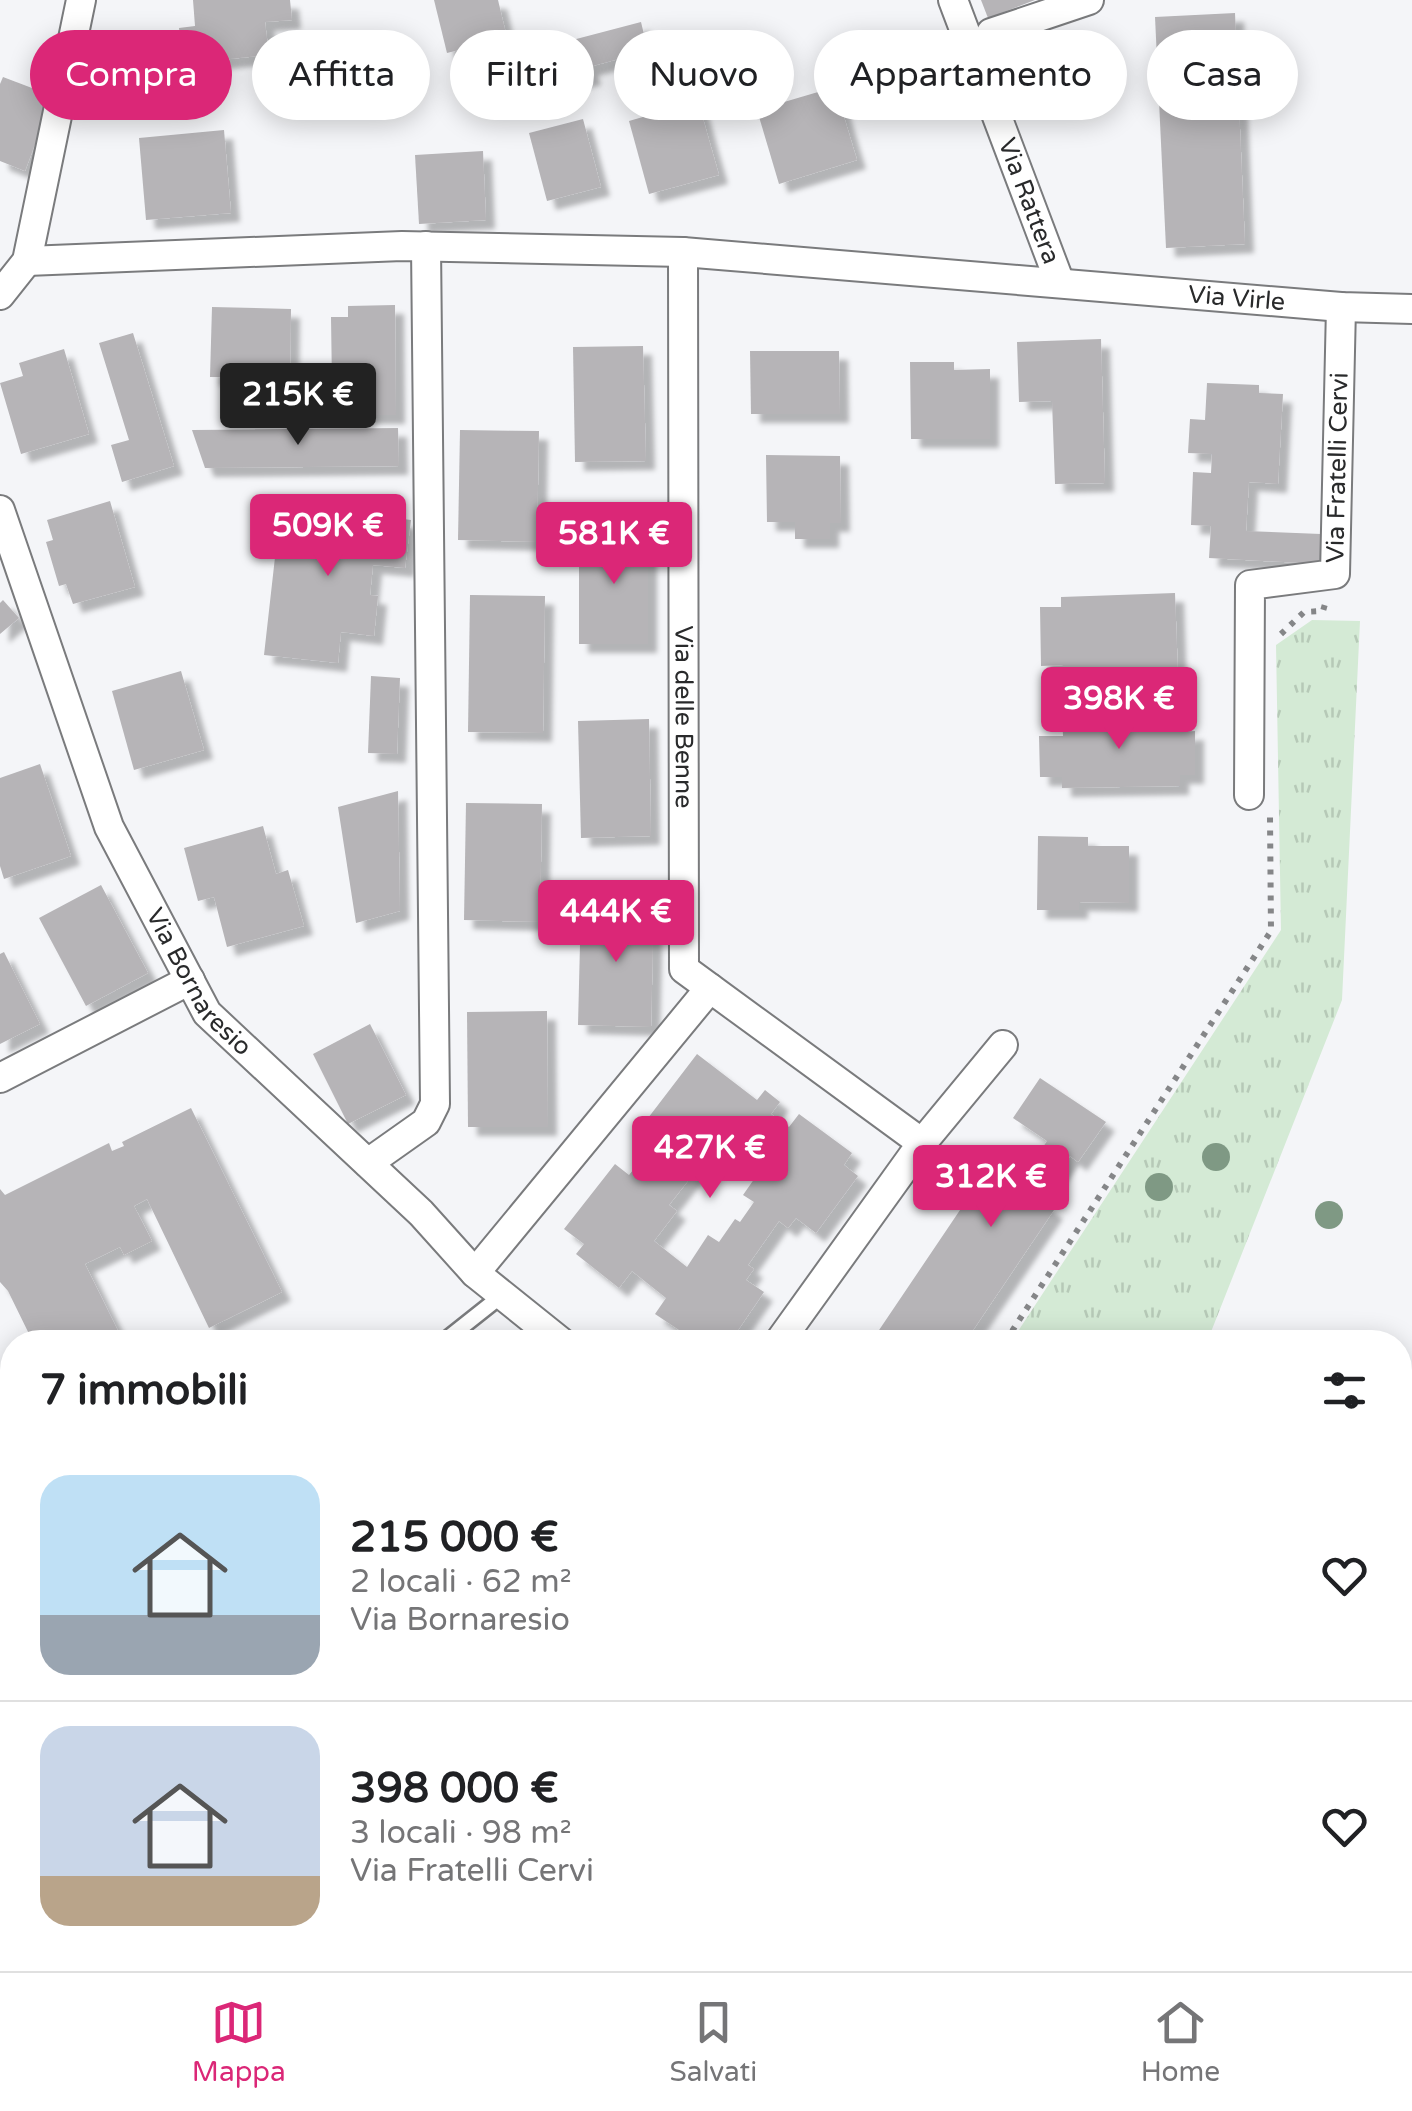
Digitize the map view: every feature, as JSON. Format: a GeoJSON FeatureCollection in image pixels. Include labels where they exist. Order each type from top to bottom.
{"type":"FeatureCollection","features":[{"type":"Feature","properties":{"kind":"street"},"geometry":{"type":"LineString","coordinates":[[0,296],[27,261],[80,0]]}},
{"type":"Feature","properties":{"kind":"street","name":"Via Rattera"},"geometry":{"type":"LineString","coordinates":[[953,0],[963,30]]}},
{"type":"Feature","properties":{"kind":"street"},"geometry":{"type":"LineString","coordinates":[[1000,30],[1089,0]]}},
{"type":"Feature","properties":{"kind":"street","name":"Via Rattera"},"geometry":{"type":"LineString","coordinates":[[997,120],[1060,283]]}},
{"type":"Feature","properties":{"kind":"street"},"geometry":{"type":"LineString","coordinates":[[368,1163],[426,1122],[435,1104],[426,246]]}},
{"type":"Feature","properties":{"kind":"street","name":"Via Virle"},"geometry":{"type":"LineString","coordinates":[[27,261],[426,246],[683,252],[1412,309]]}},
{"type":"Feature","properties":{"kind":"street","name":"Via delle Benne"},"geometry":{"type":"LineString","coordinates":[[683,252],[684,969],[922,1143]]}},
{"type":"Feature","properties":{"kind":"street","name":"Via Fratelli Cervi"},"geometry":{"type":"LineString","coordinates":[[1259,804],[1250,585],[1335,574],[1341,306]]}},
{"type":"Feature","properties":{"kind":"street","name":"Via Bornaresio"},"geometry":{"type":"LineString","coordinates":[[0,510],[109,826],[207,1013],[421,1213],[475,1274],[546,1330]]}},
{"type":"Feature","properties":{"kind":"street"},"geometry":{"type":"LineString","coordinates":[[0,1078],[190,980]]}},
{"type":"Feature","properties":{"kind":"street"},"geometry":{"type":"LineString","coordinates":[[475,1274],[710,988]]}},
{"type":"Feature","properties":{"kind":"street"},"geometry":{"type":"LineString","coordinates":[[789,1330],[922,1143],[1003,1045]]}},
{"type":"Feature","properties":{"kind":"lane"},"geometry":{"type":"LineString","coordinates":[[458,1330],[500,1296]]}},
{"type":"Feature","properties":{"kind":"path"},"geometry":{"type":"LineString","coordinates":[[1270,646],[1304,612],[1323,611],[1335,574]]}},
{"type":"Feature","properties":{"kind":"path"},"geometry":{"type":"LineString","coordinates":[[1014,1330],[1271,931],[1259,804]]}},
{"type":"Feature","properties":{"kind":"green space"},"geometry":{"type":"Polygon","coordinates":[[[1312,620],[1360,621],[1342,1000],[1212,1330],[1019,1330],[1281,930],[1276,645],[1312,620]]]}},
{"type":"Feature","properties":{"kind":"building"},"geometry":{"type":"Polygon","coordinates":[[[193,0],[290,0],[292,20],[265,22],[266,30],[252,30],[252,57],[232,59],[232,30],[179,30],[195,26],[193,0]]]}},
{"type":"Feature","properties":{"kind":"building"},"geometry":{"type":"Polygon","coordinates":[[[434,0],[498,0],[505,30],[450,30],[447,53],[434,0]]]}},
{"type":"Feature","properties":{"kind":"building"},"geometry":{"type":"Polygon","coordinates":[[[981,0],[1035,0],[988,18],[981,0]]]}},
{"type":"Feature","properties":{"kind":"building"},"geometry":{"type":"Polygon","coordinates":[[[1235,13],[1236,30],[1156,30],[1155,17],[1235,13]]]}},
{"type":"Feature","properties":{"kind":"building"},"geometry":{"type":"Polygon","coordinates":[[[641,22],[643,30],[614,30],[614,60],[594,66],[594,34],[641,22]]]}},
{"type":"Feature","properties":{"kind":"building"},"geometry":{"type":"Polygon","coordinates":[[[3,77],[30,87],[30,120],[44,120],[25,171],[0,161],[3,77]]]}},
{"type":"Feature","properties":{"kind":"building"},"geometry":{"type":"Polygon","coordinates":[[[814,93],[814,120],[845,120],[857,160],[779,184],[760,120],[794,120],[794,99],[814,93]]]}},
{"type":"Feature","properties":{"kind":"building"},"geometry":{"type":"Polygon","coordinates":[[[583,120],[601,187],[547,201],[529,133],[583,120]]]}},
{"type":"Feature","properties":{"kind":"building"},"geometry":{"type":"Polygon","coordinates":[[[703,120],[719,175],[649,194],[629,121],[703,120]]]}},
{"type":"Feature","properties":{"kind":"building"},"geometry":{"type":"Polygon","coordinates":[[[1160,120],[1240,120],[1245,244],[1166,248],[1160,120]]]}},
{"type":"Feature","properties":{"kind":"building"},"geometry":{"type":"Polygon","coordinates":[[[224,130],[231,213],[146,220],[139,138],[224,130]]]}},
{"type":"Feature","properties":{"kind":"building"},"geometry":{"type":"Polygon","coordinates":[[[483,151],[486,220],[419,224],[415,155],[483,151]]]}},
{"type":"Feature","properties":{"kind":"building"},"geometry":{"type":"Polygon","coordinates":[[[395,305],[396,415],[350,415],[349,385],[332,385],[331,317],[348,317],[348,306],[395,305]]]}},
{"type":"Feature","properties":{"kind":"building"},"geometry":{"type":"Polygon","coordinates":[[[212,307],[291,309],[290,378],[210,377],[212,307]]]}},
{"type":"Feature","properties":{"kind":"building"},"geometry":{"type":"Polygon","coordinates":[[[133,333],[174,466],[122,482],[111,445],[129,440],[99,343],[133,333]]]}},
{"type":"Feature","properties":{"kind":"building"},"geometry":{"type":"Polygon","coordinates":[[[1101,339],[1105,483],[1055,484],[1052,401],[1019,402],[1017,342],[1101,339]]]}},
{"type":"Feature","properties":{"kind":"building"},"geometry":{"type":"Polygon","coordinates":[[[643,346],[646,461],[575,462],[573,347],[643,346]]]}},
{"type":"Feature","properties":{"kind":"building"},"geometry":{"type":"Polygon","coordinates":[[[64,349],[89,434],[21,454],[0,383],[23,376],[19,363],[64,349]]]}},
{"type":"Feature","properties":{"kind":"building"},"geometry":{"type":"Polygon","coordinates":[[[750,351],[839,351],[840,414],[751,414],[750,351]]]}},
{"type":"Feature","properties":{"kind":"building"},"geometry":{"type":"Polygon","coordinates":[[[910,362],[954,362],[954,370],[990,369],[990,439],[911,439],[910,362]]]}},
{"type":"Feature","properties":{"kind":"building"},"geometry":{"type":"Polygon","coordinates":[[[1207,383],[1259,385],[1259,393],[1283,394],[1278,484],[1249,482],[1246,531],[1321,534],[1320,564],[1209,558],[1211,526],[1191,525],[1193,472],[1211,473],[1212,454],[1188,453],[1190,419],[1205,420],[1207,383]]]}},
{"type":"Feature","properties":{"kind":"building"},"geometry":{"type":"Polygon","coordinates":[[[398,428],[399,466],[205,468],[192,430],[398,428]]]}},
{"type":"Feature","properties":{"kind":"building"},"geometry":{"type":"Polygon","coordinates":[[[460,430],[539,431],[537,542],[458,540],[460,430]]]}},
{"type":"Feature","properties":{"kind":"building"},"geometry":{"type":"Polygon","coordinates":[[[766,455],[840,456],[841,523],[830,523],[830,539],[795,539],[795,522],[767,522],[766,455]]]}},
{"type":"Feature","properties":{"kind":"building"},"geometry":{"type":"Polygon","coordinates":[[[110,501],[135,587],[73,604],[66,584],[59,586],[46,542],[53,540],[47,520],[110,501]]]}},
{"type":"Feature","properties":{"kind":"building"},"geometry":{"type":"Polygon","coordinates":[[[281,504],[411,520],[405,568],[373,565],[370,595],[378,596],[374,636],[341,632],[338,663],[264,655],[281,504]]]}},
{"type":"Feature","properties":{"kind":"building"},"geometry":{"type":"Polygon","coordinates":[[[579,530],[648,530],[648,644],[579,644],[579,530]]]}},
{"type":"Feature","properties":{"kind":"building"},"geometry":{"type":"Polygon","coordinates":[[[1175,593],[1178,675],[1063,679],[1063,665],[1041,666],[1040,607],[1061,607],[1061,597],[1175,593]]]}},
{"type":"Feature","properties":{"kind":"building"},"geometry":{"type":"Polygon","coordinates":[[[470,595],[545,596],[543,733],[468,732],[470,595]]]}},
{"type":"Feature","properties":{"kind":"building"},"geometry":{"type":"Polygon","coordinates":[[[3,600],[19,618],[0,634],[0,603],[3,600]]]}},
{"type":"Feature","properties":{"kind":"building"},"geometry":{"type":"Polygon","coordinates":[[[181,671],[204,750],[134,770],[112,691],[181,671]]]}},
{"type":"Feature","properties":{"kind":"building"},"geometry":{"type":"Polygon","coordinates":[[[371,676],[400,678],[397,754],[368,753],[371,676]]]}},
{"type":"Feature","properties":{"kind":"building"},"geometry":{"type":"Polygon","coordinates":[[[1180,714],[1181,732],[1195,731],[1195,775],[1180,775],[1180,786],[1062,788],[1062,777],[1040,777],[1039,736],[1063,736],[1062,716],[1180,714]]]}},
{"type":"Feature","properties":{"kind":"building"},"geometry":{"type":"Polygon","coordinates":[[[649,719],[651,836],[581,838],[578,721],[649,719]]]}},
{"type":"Feature","properties":{"kind":"building"},"geometry":{"type":"Polygon","coordinates":[[[40,764],[71,856],[4,879],[0,866],[0,778],[40,764]]]}},
{"type":"Feature","properties":{"kind":"building"},"geometry":{"type":"Polygon","coordinates":[[[398,791],[400,911],[356,923],[338,807],[398,791]]]}},
{"type":"Feature","properties":{"kind":"building"},"geometry":{"type":"Polygon","coordinates":[[[466,803],[542,804],[540,922],[464,920],[466,803]]]}},
{"type":"Feature","properties":{"kind":"building"},"geometry":{"type":"Polygon","coordinates":[[[263,826],[276,874],[288,870],[304,926],[227,947],[214,897],[198,901],[184,848],[263,826]]]}},
{"type":"Feature","properties":{"kind":"building"},"geometry":{"type":"Polygon","coordinates":[[[1038,836],[1088,837],[1088,846],[1129,846],[1129,903],[1079,902],[1079,910],[1037,910],[1038,836]]]}},
{"type":"Feature","properties":{"kind":"building"},"geometry":{"type":"Polygon","coordinates":[[[101,885],[148,973],[86,1006],[39,918],[101,885]]]}},
{"type":"Feature","properties":{"kind":"building"},"geometry":{"type":"Polygon","coordinates":[[[581,904],[654,905],[651,1027],[578,1025],[581,904]]]}},
{"type":"Feature","properties":{"kind":"building"},"geometry":{"type":"Polygon","coordinates":[[[4,952],[40,1024],[0,1044],[0,954],[4,952]]]}},
{"type":"Feature","properties":{"kind":"building"},"geometry":{"type":"Polygon","coordinates":[[[547,1011],[548,1127],[468,1127],[467,1012],[547,1011]]]}},
{"type":"Feature","properties":{"kind":"building"},"geometry":{"type":"Polygon","coordinates":[[[370,1024],[406,1095],[348,1124],[313,1054],[370,1024]]]}},
{"type":"Feature","properties":{"kind":"building"},"geometry":{"type":"Polygon","coordinates":[[[697,1054],[757,1100],[765,1090],[780,1102],[771,1114],[789,1127],[799,1114],[852,1153],[844,1165],[858,1176],[816,1233],[796,1218],[788,1228],[779,1221],[748,1265],[754,1269],[746,1280],[764,1292],[738,1330],[679,1330],[655,1314],[666,1298],[632,1271],[619,1288],[576,1254],[584,1244],[564,1229],[615,1164],[629,1175],[648,1152],[663,1163],[677,1146],[645,1122],[697,1054]],[[744,1124],[707,1173],[699,1167],[669,1205],[677,1211],[654,1241],[687,1267],[708,1235],[719,1242],[735,1219],[740,1222],[754,1202],[743,1195],[769,1158],[749,1143],[756,1134],[744,1124]]]}},
{"type":"Feature","properties":{"kind":"building"},"geometry":{"type":"Polygon","coordinates":[[[1040,1078],[1106,1122],[1078,1162],[1070,1156],[1040,1200],[1054,1210],[973,1330],[879,1330],[987,1170],[1015,1189],[1047,1141],[1013,1118],[1040,1078]]]}},
{"type":"Feature","properties":{"kind":"building"},"geometry":{"type":"Polygon","coordinates":[[[191,1108],[282,1292],[209,1328],[147,1199],[134,1206],[152,1241],[124,1255],[120,1247],[85,1264],[118,1330],[27,1330],[0,1282],[0,1189],[5,1195],[109,1143],[112,1151],[124,1146],[122,1142],[191,1108]]]}}]}
